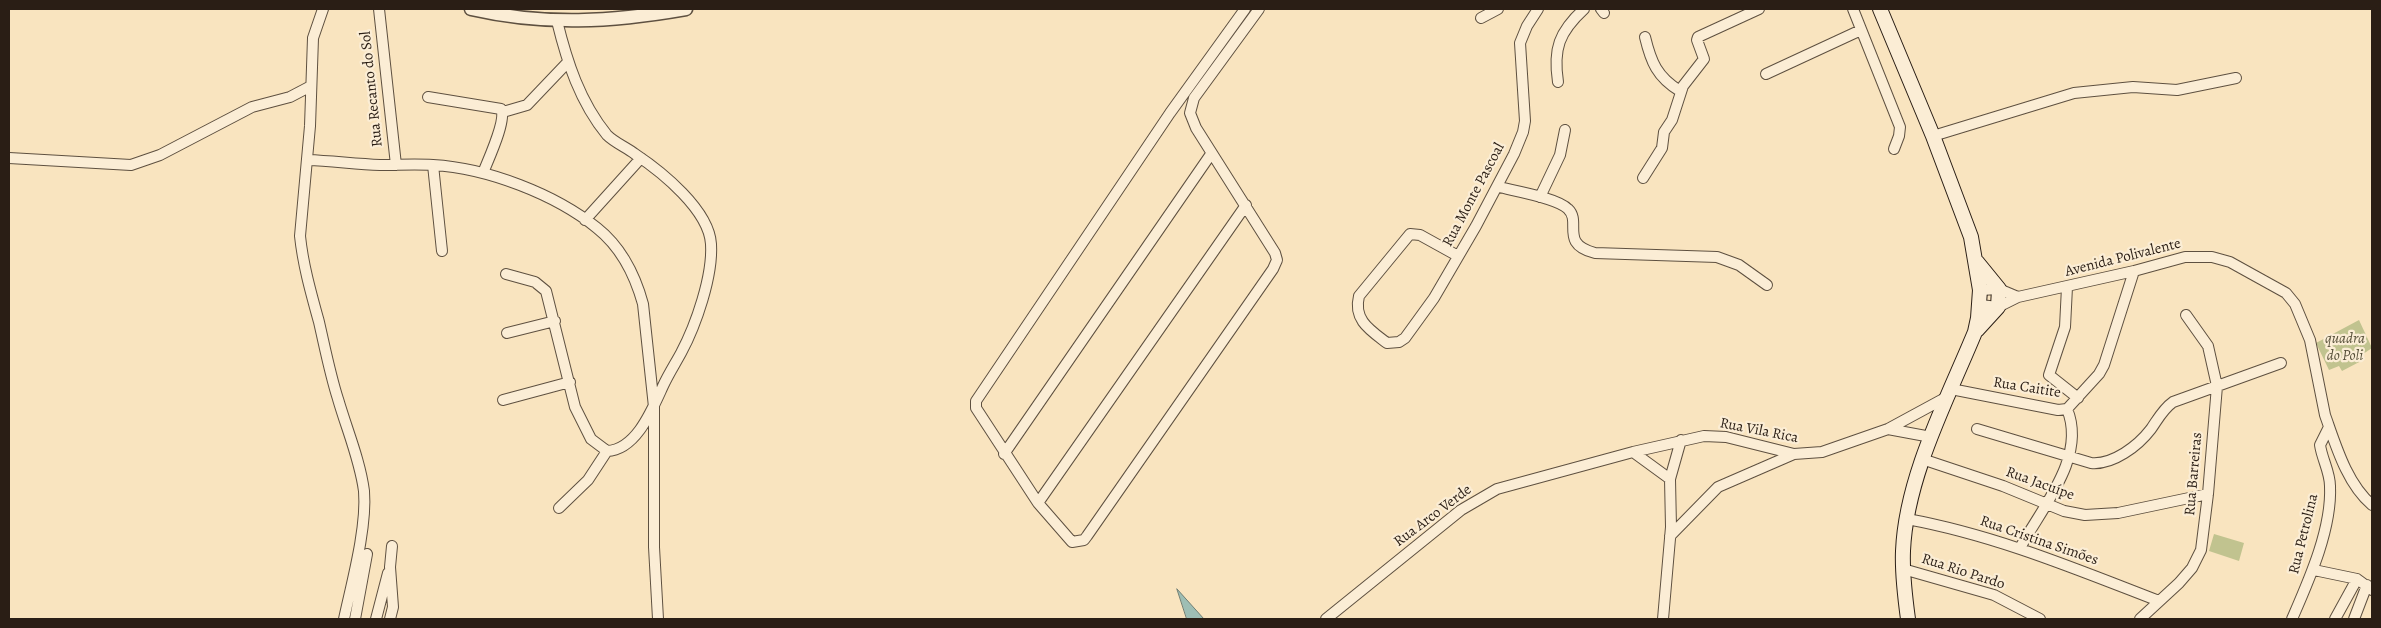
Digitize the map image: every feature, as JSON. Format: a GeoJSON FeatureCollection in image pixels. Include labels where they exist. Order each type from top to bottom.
{"type":"FeatureCollection","features":[{"type":"Feature","properties":{"kind":"main road"},"geometry":{"type":"LineString","coordinates":[[1880,9],[1933,136],[1971,237],[1977,262],[1980,290],[1980,305],[1975,332],[1922,460],[1907,519],[1903,569],[1908,619]]}},
{"type":"Feature","properties":{"kind":"main road"},"geometry":{"type":"LineString","coordinates":[[1975,332],[1998,307],[1999,289],[1977,262]]}},
{"type":"Feature","properties":{"kind":"street"},"geometry":{"type":"LineString","coordinates":[[323,9],[313,38],[308,160],[300,217],[302,252],[338,397],[360,467],[364,492],[361,530],[344,619]]}},
{"type":"Feature","properties":{"kind":"street","name":"Rua Recanto do Sol"},"geometry":{"type":"LineString","coordinates":[[379,9],[396,165]]}},
{"type":"Feature","properties":{"kind":"street"},"geometry":{"type":"LineString","coordinates":[[471,9],[557,22],[619,20],[686,9]]}},
{"type":"Feature","properties":{"kind":"street"},"geometry":{"type":"LineString","coordinates":[[1245,9],[1178,103],[977,396],[976,408],[1004,454],[1038,503],[1072,542],[1084,540],[1099,520],[1273,269],[1276,256],[1246,205],[1211,154],[1191,120],[1190,113],[1194,98],[1259,9]]}},
{"type":"Feature","properties":{"kind":"street"},"geometry":{"type":"LineString","coordinates":[[1481,18],[1498,9]]}},
{"type":"Feature","properties":{"kind":"street","name":"Rua Monte Pascoal"},"geometry":{"type":"LineString","coordinates":[[1458,256],[1420,235],[1410,234],[1363,290],[1358,301],[1358,314],[1368,328],[1387,342],[1399,342],[1408,336],[1434,298],[1499,187],[1524,127],[1520,43],[1527,26],[1538,9]]}},
{"type":"Feature","properties":{"kind":"street"},"geometry":{"type":"LineString","coordinates":[[1558,82],[1555,63],[1558,43],[1576,16],[1584,9]]}},
{"type":"Feature","properties":{"kind":"street"},"geometry":{"type":"LineString","coordinates":[[1644,178],[1662,148],[1664,132],[1672,120],[1680,91],[1704,59],[1697,40],[1698,37],[1759,9]]}},
{"type":"Feature","properties":{"kind":"street"},"geometry":{"type":"LineString","coordinates":[[1853,9],[1900,127],[1894,149]]}},
{"type":"Feature","properties":{"kind":"street"},"geometry":{"type":"LineString","coordinates":[[506,274],[535,282],[542,286],[549,300],[555,321],[575,407],[591,439],[607,451],[630,443],[654,407],[690,334],[708,271],[711,243],[704,222],[692,203],[671,182],[608,135],[580,91],[568,62],[557,22]]}},
{"type":"Feature","properties":{"kind":"street"},"geometry":{"type":"LineString","coordinates":[[1766,74],[1861,30]]}},
{"type":"Feature","properties":{"kind":"street"},"geometry":{"type":"LineString","coordinates":[[1645,37],[1648,52],[1658,74],[1680,91]]}},
{"type":"Feature","properties":{"kind":"street"},"geometry":{"type":"LineString","coordinates":[[503,112],[527,105],[568,62]]}},
{"type":"Feature","properties":{"kind":"street"},"geometry":{"type":"LineString","coordinates":[[1933,136],[2074,93],[2133,87],[2174,90],[2236,78]]}},
{"type":"Feature","properties":{"kind":"street"},"geometry":{"type":"LineString","coordinates":[[9,158],[132,165],[160,156],[252,106],[290,97],[311,86]]}},
{"type":"Feature","properties":{"kind":"street"},"geometry":{"type":"LineString","coordinates":[[428,97],[501,108],[503,112],[502,123],[483,173]]}},
{"type":"Feature","properties":{"kind":"street"},"geometry":{"type":"LineString","coordinates":[[1178,103],[1190,113]]}},
{"type":"Feature","properties":{"kind":"street"},"geometry":{"type":"LineString","coordinates":[[1540,197],[1560,155],[1565,130]]}},
{"type":"Feature","properties":{"kind":"street"},"geometry":{"type":"LineString","coordinates":[[1004,454],[1211,154]]}},
{"type":"Feature","properties":{"kind":"street"},"geometry":{"type":"LineString","coordinates":[[586,220],[641,158]]}},
{"type":"Feature","properties":{"kind":"street"},"geometry":{"type":"LineString","coordinates":[[308,160],[433,165],[483,173],[545,196],[586,220],[613,244],[625,260],[643,304],[654,407],[654,547],[658,619]]}},
{"type":"Feature","properties":{"kind":"street"},"geometry":{"type":"LineString","coordinates":[[433,165],[442,251]]}},
{"type":"Feature","properties":{"kind":"street"},"geometry":{"type":"LineString","coordinates":[[1499,187],[1540,197],[1567,207],[1571,212],[1575,240],[1578,246],[1586,251],[1717,257],[1739,265],[1767,285]]}},
{"type":"Feature","properties":{"kind":"street"},"geometry":{"type":"LineString","coordinates":[[1038,503],[1246,205]]}},
{"type":"Feature","properties":{"kind":"street","name":"Avenida Polivalente"},"geometry":{"type":"LineString","coordinates":[[1998,307],[2018,297],[2067,288],[2184,257],[2212,258],[2240,267],[2286,293],[2295,304],[2305,323],[2329,427]]}},
{"type":"Feature","properties":{"kind":"street"},"geometry":{"type":"LineString","coordinates":[[2067,409],[2078,398],[2104,364],[2134,271]]}},
{"type":"Feature","properties":{"kind":"street","name":"Rua Caitite"},"geometry":{"type":"LineString","coordinates":[[2067,288],[2065,327],[2049,375],[2078,398]]}},
{"type":"Feature","properties":{"kind":"street"},"geometry":{"type":"LineString","coordinates":[[1980,290],[1999,289],[2018,297]]}},
{"type":"Feature","properties":{"kind":"street"},"geometry":{"type":"LineString","coordinates":[[1980,305],[1998,307]]}},
{"type":"Feature","properties":{"kind":"street","name":"Rua Barreiras"},"geometry":{"type":"LineString","coordinates":[[2140,619],[2179,583],[2199,556],[2208,494],[2216,386],[2208,346],[2186,315]]}},
{"type":"Feature","properties":{"kind":"street"},"geometry":{"type":"LineString","coordinates":[[507,333],[555,321]]}},
{"type":"Feature","properties":{"kind":"street"},"geometry":{"type":"LineString","coordinates":[[1977,429],[2091,463],[2112,460],[2139,442],[2169,404],[2281,363]]}},
{"type":"Feature","properties":{"kind":"street"},"geometry":{"type":"LineString","coordinates":[[503,400],[570,382]]}},
{"type":"Feature","properties":{"kind":"street","name":"Rua Caitite"},"geometry":{"type":"LineString","coordinates":[[1949,394],[2058,410],[2067,409],[2073,425],[2069,457],[2047,504],[2020,548]]}},
{"type":"Feature","properties":{"kind":"street","name":"Rua Vila Rica"},"geometry":{"type":"LineString","coordinates":[[1681,440],[1704,436],[1726,437],[1794,454],[1825,451],[1888,429],[1949,394]]}},
{"type":"Feature","properties":{"kind":"street"},"geometry":{"type":"LineString","coordinates":[[2329,427],[2352,480],[2358,491],[2372,506]]}},
{"type":"Feature","properties":{"kind":"street","name":"Rua Petrolina"},"geometry":{"type":"LineString","coordinates":[[2292,619],[2314,570],[2330,506],[2330,484],[2320,445],[2329,427]]}},
{"type":"Feature","properties":{"kind":"street","name":"Rua Vila Rica"},"geometry":{"type":"LineString","coordinates":[[1888,429],[1932,436]]}},
{"type":"Feature","properties":{"kind":"street"},"geometry":{"type":"LineString","coordinates":[[1663,619],[1670,536],[1670,479],[1681,440]]}},
{"type":"Feature","properties":{"kind":"street","name":"Rua Arco Verde"},"geometry":{"type":"LineString","coordinates":[[1326,619],[1461,510],[1486,495],[1506,487],[1681,440]]}},
{"type":"Feature","properties":{"kind":"street"},"geometry":{"type":"LineString","coordinates":[[559,508],[588,480],[607,451]]}},
{"type":"Feature","properties":{"kind":"street"},"geometry":{"type":"LineString","coordinates":[[1633,452],[1670,479]]}},
{"type":"Feature","properties":{"kind":"street"},"geometry":{"type":"LineString","coordinates":[[1670,536],[1716,489],[1794,454]]}},
{"type":"Feature","properties":{"kind":"street","name":"Rua Jacuípe"},"geometry":{"type":"LineString","coordinates":[[1922,460],[2003,486],[2074,513],[2098,516],[2208,494]]}},
{"type":"Feature","properties":{"kind":"street","name":"Rua Cristina Simões"},"geometry":{"type":"LineString","coordinates":[[1907,519],[1967,532],[2020,548],[2159,601]]}},
{"type":"Feature","properties":{"kind":"street"},"geometry":{"type":"LineString","coordinates":[[390,619],[393,607],[390,568],[392,546]]}},
{"type":"Feature","properties":{"kind":"street"},"geometry":{"type":"LineString","coordinates":[[355,619],[367,554]]}},
{"type":"Feature","properties":{"kind":"street"},"geometry":{"type":"LineString","coordinates":[[376,619],[390,568]]}},
{"type":"Feature","properties":{"kind":"street","name":"Rua Rio Pardo"},"geometry":{"type":"LineString","coordinates":[[1903,569],[1994,595],[2040,619]]}},
{"type":"Feature","properties":{"kind":"street"},"geometry":{"type":"LineString","coordinates":[[2314,570],[2357,579],[2370,588],[2354,619]]}},
{"type":"Feature","properties":{"kind":"street"},"geometry":{"type":"LineString","coordinates":[[2335,619],[2357,579]]}},
{"type":"Feature","properties":{"kind":"green space","name":"quadra do Poli"},"geometry":{"type":"Polygon","coordinates":[[[2359,320],[2372,348],[2363,354],[2365,359],[2342,371],[2339,366],[2329,370],[2316,343],[2359,320]]]}},
{"type":"Feature","properties":{"kind":"green space"},"geometry":{"type":"Polygon","coordinates":[[[2214,534],[2244,543],[2239,561],[2209,551],[2214,534]]]}},
{"type":"Feature","properties":{"kind":"water"},"geometry":{"type":"Polygon","coordinates":[[[1177,589],[1204,619],[1187,619],[1177,589]]]}}]}
